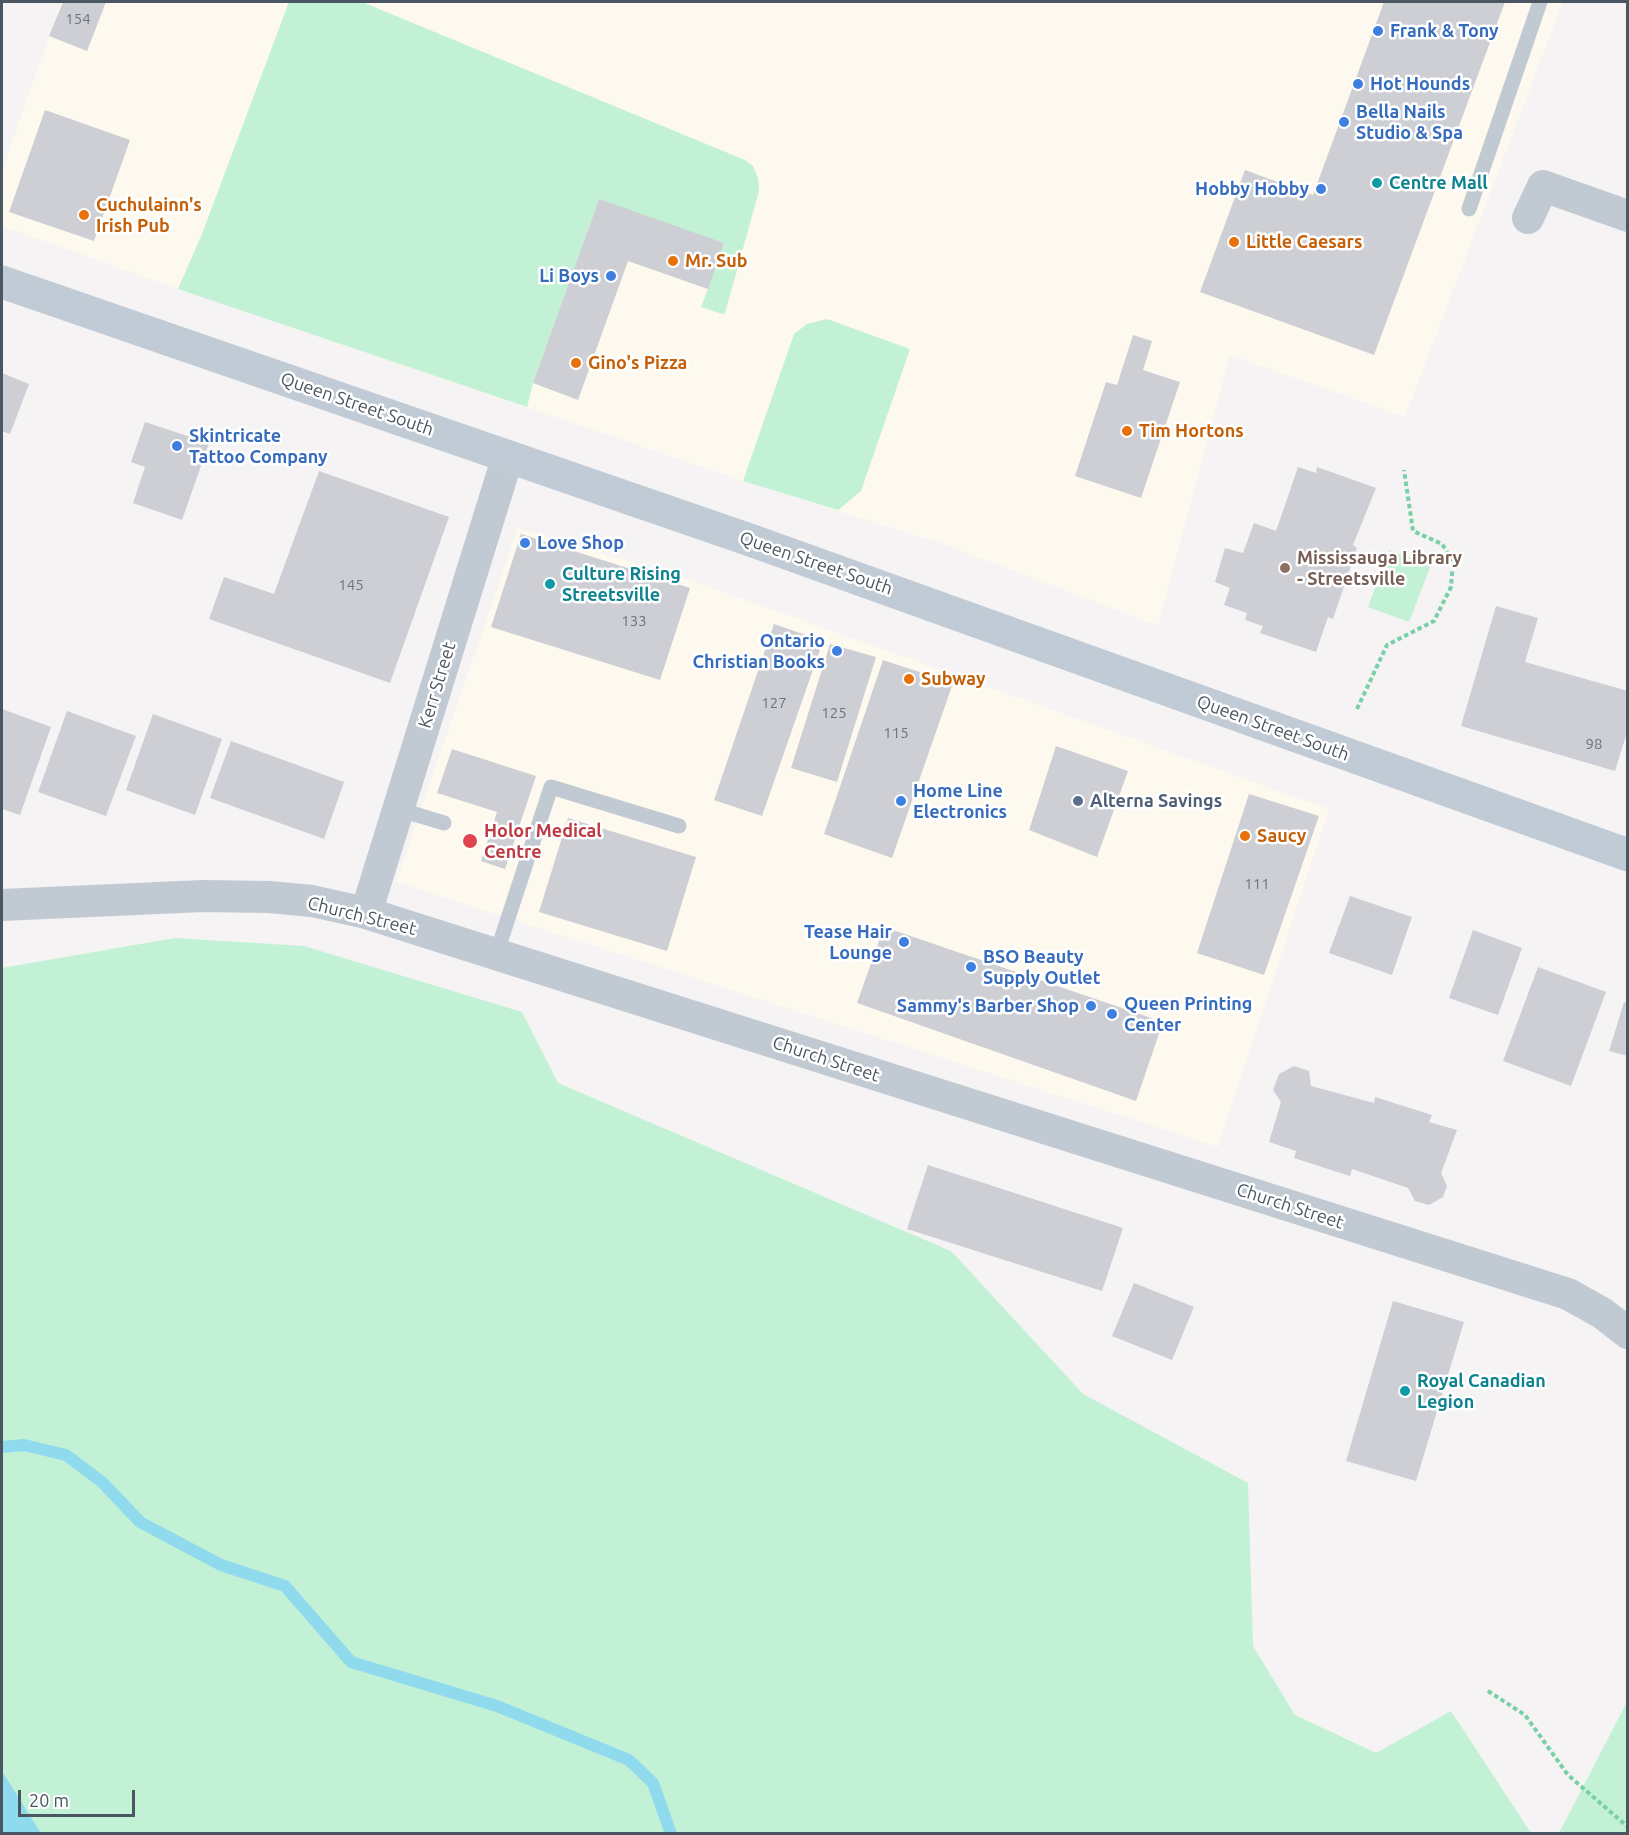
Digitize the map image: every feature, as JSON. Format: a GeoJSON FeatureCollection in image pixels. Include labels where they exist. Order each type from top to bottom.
{"type":"FeatureCollection","features":[{"type":"Feature","properties":{"kind":"main road","name":"Queen Street South"},"geometry":{"type":"LineString","coordinates":[[2,282],[953,611],[1628,855]]}},
{"type":"Feature","properties":{"kind":"street"},"geometry":{"type":"LineString","coordinates":[[1528,218],[1543,186],[1628,216]]}},
{"type":"Feature","properties":{"kind":"street","name":"Kerr Street"},"geometry":{"type":"LineString","coordinates":[[366,914],[508,456]]}},
{"type":"Feature","properties":{"kind":"street","name":"Church Street"},"geometry":{"type":"LineString","coordinates":[[2,905],[203,896],[269,897],[312,901],[366,914],[1568,1294],[1628,1333]]}},
{"type":"Feature","properties":{"kind":"lane"},"geometry":{"type":"LineString","coordinates":[[1469,209],[1540,2]]}},
{"type":"Feature","properties":{"kind":"lane"},"geometry":{"type":"LineString","coordinates":[[496,954],[551,787],[679,826]]}},
{"type":"Feature","properties":{"kind":"lane"},"geometry":{"type":"LineString","coordinates":[[398,809],[444,823]]}},
{"type":"Feature","properties":{"kind":"path"},"geometry":{"type":"LineString","coordinates":[[1357,709],[1387,645],[1434,621],[1451,587],[1454,561],[1442,544],[1413,531],[1404,470]]}},
{"type":"Feature","properties":{"kind":"path"},"geometry":{"type":"LineString","coordinates":[[1488,1691],[1525,1715],[1568,1774],[1628,1827]]}},
{"type":"Feature","properties":{"kind":"shaded area"},"geometry":{"type":"Polygon","coordinates":[[[61,2],[1563,2],[1405,417],[1230,355],[1158,626],[949,546],[743,481],[178,289],[2,226],[2,170],[61,2]]]}},
{"type":"Feature","properties":{"kind":"shaded area"},"geometry":{"type":"Polygon","coordinates":[[[518,528],[687,579],[1329,809],[1218,1147],[396,882],[518,528]]]}},
{"type":"Feature","properties":{"kind":"green space"},"geometry":{"type":"Polygon","coordinates":[[[289,2],[362,2],[745,160],[753,166],[758,178],[759,191],[725,313],[701,307],[708,289],[599,199],[533,383],[527,407],[178,289],[202,234],[289,2]]]}},
{"type":"Feature","properties":{"kind":"green space"},"geometry":{"type":"Polygon","coordinates":[[[827,319],[910,349],[861,491],[838,510],[743,481],[794,334],[807,324],[827,319]]]}},
{"type":"Feature","properties":{"kind":"green space"},"geometry":{"type":"Polygon","coordinates":[[[1389,550],[1431,565],[1409,622],[1368,607],[1389,550]]]}},
{"type":"Feature","properties":{"kind":"green space"},"geometry":{"type":"Polygon","coordinates":[[[175,938],[304,946],[522,1012],[558,1083],[951,1251],[1083,1394],[1248,1483],[1253,1646],[1295,1715],[1376,1753],[1451,1711],[1531,1833],[41,1833],[2,1771],[2,968],[175,938]]]}},
{"type":"Feature","properties":{"kind":"green space"},"geometry":{"type":"Polygon","coordinates":[[[1627,1702],[1627,1833],[1559,1833],[1627,1702]]]}},
{"type":"Feature","properties":{"kind":"water"},"geometry":{"type":"Polygon","coordinates":[[[2,1771],[41,1833],[2,1833],[2,1771]]]}},
{"type":"Feature","properties":{"kind":"building"},"geometry":{"type":"Polygon","coordinates":[[[63,2],[106,2],[87,51],[49,36],[63,2]]]}},
{"type":"Feature","properties":{"kind":"building","name":"Centre Mall"},"geometry":{"type":"Polygon","coordinates":[[[1384,2],[1505,2],[1374,355],[1200,292],[1245,170],[1313,195],[1384,2]]]}},
{"type":"Feature","properties":{"kind":"building"},"geometry":{"type":"Polygon","coordinates":[[[45,110],[130,140],[94,241],[9,212],[45,110]]]}},
{"type":"Feature","properties":{"kind":"building"},"geometry":{"type":"Polygon","coordinates":[[[599,199],[724,243],[708,289],[628,261],[578,400],[533,383],[599,199]]]}},
{"type":"Feature","properties":{"kind":"building","name":"Tim Hortons"},"geometry":{"type":"Polygon","coordinates":[[[1133,335],[1152,341],[1143,370],[1180,382],[1141,498],[1075,476],[1106,382],[1117,385],[1133,335]]]}},
{"type":"Feature","properties":{"kind":"building"},"geometry":{"type":"Polygon","coordinates":[[[2,373],[29,384],[10,434],[2,431],[2,373]]]}},
{"type":"Feature","properties":{"kind":"building"},"geometry":{"type":"Polygon","coordinates":[[[145,422],[209,443],[182,520],[133,503],[145,467],[131,462],[145,422]]]}},
{"type":"Feature","properties":{"kind":"building","name":"Mississauga Library - Streetsville"},"geometry":{"type":"Polygon","coordinates":[[[1298,467],[1316,473],[1317,467],[1376,488],[1353,545],[1357,548],[1333,619],[1328,617],[1316,652],[1260,633],[1263,626],[1245,620],[1247,613],[1224,605],[1230,588],[1215,582],[1225,548],[1243,553],[1254,523],[1276,531],[1298,467]]]}},
{"type":"Feature","properties":{"kind":"building"},"geometry":{"type":"Polygon","coordinates":[[[319,471],[449,517],[390,683],[209,619],[224,577],[274,594],[319,471]]]}},
{"type":"Feature","properties":{"kind":"building"},"geometry":{"type":"Polygon","coordinates":[[[521,534],[690,588],[660,680],[491,627],[521,534]]]}},
{"type":"Feature","properties":{"kind":"building"},"geometry":{"type":"Polygon","coordinates":[[[1496,606],[1538,618],[1525,662],[1628,691],[1628,729],[1615,771],[1461,726],[1496,606]]]}},
{"type":"Feature","properties":{"kind":"building"},"geometry":{"type":"Polygon","coordinates":[[[774,624],[823,641],[762,816],[714,800],[774,624]]]}},
{"type":"Feature","properties":{"kind":"building"},"geometry":{"type":"Polygon","coordinates":[[[830,644],[876,657],[837,782],[791,768],[830,644]]]}},
{"type":"Feature","properties":{"kind":"building"},"geometry":{"type":"Polygon","coordinates":[[[883,660],[953,683],[892,858],[824,834],[883,660]]]}},
{"type":"Feature","properties":{"kind":"building"},"geometry":{"type":"Polygon","coordinates":[[[2,709],[51,727],[20,815],[2,809],[2,709]]]}},
{"type":"Feature","properties":{"kind":"building"},"geometry":{"type":"Polygon","coordinates":[[[67,711],[136,736],[106,816],[38,792],[67,711]]]}},
{"type":"Feature","properties":{"kind":"building"},"geometry":{"type":"Polygon","coordinates":[[[153,714],[222,739],[195,815],[126,790],[153,714]]]}},
{"type":"Feature","properties":{"kind":"building"},"geometry":{"type":"Polygon","coordinates":[[[231,741],[344,782],[324,839],[210,798],[231,741]]]}},
{"type":"Feature","properties":{"kind":"building","name":"Alterna Savings"},"geometry":{"type":"Polygon","coordinates":[[[1056,746],[1128,771],[1097,857],[1029,830],[1056,746]]]}},
{"type":"Feature","properties":{"kind":"building","name":"Holor Medical Centre"},"geometry":{"type":"Polygon","coordinates":[[[452,749],[536,776],[505,869],[481,861],[497,812],[437,793],[452,749]]]}},
{"type":"Feature","properties":{"kind":"building"},"geometry":{"type":"Polygon","coordinates":[[[1249,794],[1319,816],[1264,975],[1197,953],[1249,794]]]}},
{"type":"Feature","properties":{"kind":"building"},"geometry":{"type":"Polygon","coordinates":[[[568,818],[696,857],[667,951],[539,912],[568,818]]]}},
{"type":"Feature","properties":{"kind":"building"},"geometry":{"type":"Polygon","coordinates":[[[1350,896],[1412,917],[1392,975],[1329,953],[1350,896]]]}},
{"type":"Feature","properties":{"kind":"building"},"geometry":{"type":"Polygon","coordinates":[[[884,927],[1163,1022],[1136,1101],[857,1003],[884,927]]]}},
{"type":"Feature","properties":{"kind":"building"},"geometry":{"type":"Polygon","coordinates":[[[1473,930],[1522,948],[1498,1015],[1449,998],[1473,930]]]}},
{"type":"Feature","properties":{"kind":"building"},"geometry":{"type":"Polygon","coordinates":[[[1538,967],[1606,992],[1571,1086],[1503,1061],[1538,967]]]}},
{"type":"Feature","properties":{"kind":"building"},"geometry":{"type":"Polygon","coordinates":[[[1624,1002],[1628,1003],[1628,1056],[1609,1051],[1624,1002]]]}},
{"type":"Feature","properties":{"kind":"building"},"geometry":{"type":"Polygon","coordinates":[[[1294,1066],[1309,1071],[1311,1086],[1374,1103],[1375,1097],[1432,1115],[1429,1122],[1457,1130],[1441,1173],[1447,1186],[1443,1197],[1429,1205],[1415,1201],[1408,1188],[1352,1169],[1350,1176],[1294,1158],[1296,1151],[1269,1142],[1281,1102],[1273,1090],[1279,1074],[1294,1066]]]}},
{"type":"Feature","properties":{"kind":"building"},"geometry":{"type":"Polygon","coordinates":[[[928,1165],[1123,1228],[1102,1291],[907,1229],[928,1165]]]}},
{"type":"Feature","properties":{"kind":"building"},"geometry":{"type":"Polygon","coordinates":[[[1134,1283],[1194,1307],[1172,1360],[1112,1336],[1134,1283]]]}},
{"type":"Feature","properties":{"kind":"building","name":"Royal Canadian Legion"},"geometry":{"type":"Polygon","coordinates":[[[1393,1301],[1464,1322],[1416,1481],[1346,1461],[1393,1301]]]}},
{"type":"Feature","properties":{"kind":"waterway"},"geometry":{"type":"LineString","coordinates":[[2,1447],[24,1445],[66,1455],[102,1482],[140,1522],[221,1565],[285,1586],[351,1662],[497,1706],[629,1760],[653,1783],[671,1834]]}},
{"type":"Feature","properties":{"kind":"place","name":"Frank & Tony"},"geometry":{"type":"Point","coordinates":[1378,31]}},
{"type":"Feature","properties":{"kind":"place","name":"Hot Hounds"},"geometry":{"type":"Point","coordinates":[1358,84]}},
{"type":"Feature","properties":{"kind":"place","name":"Bella Nails Studio & Spa"},"geometry":{"type":"Point","coordinates":[1344,122]}},
{"type":"Feature","properties":{"kind":"place","name":"Centre Mall"},"geometry":{"type":"Point","coordinates":[1377,183]}},
{"type":"Feature","properties":{"kind":"place","name":"Hobby Hobby"},"geometry":{"type":"Point","coordinates":[1321,189]}},
{"type":"Feature","properties":{"kind":"place","name":"Cuchulainn's Irish Pub"},"geometry":{"type":"Point","coordinates":[84,215]}},
{"type":"Feature","properties":{"kind":"place","name":"Little Caesars"},"geometry":{"type":"Point","coordinates":[1234,242]}},
{"type":"Feature","properties":{"kind":"place","name":"Mr. Sub"},"geometry":{"type":"Point","coordinates":[673,261]}},
{"type":"Feature","properties":{"kind":"place","name":"Li Boys"},"geometry":{"type":"Point","coordinates":[611,276]}},
{"type":"Feature","properties":{"kind":"place","name":"Gino's Pizza"},"geometry":{"type":"Point","coordinates":[576,363]}},
{"type":"Feature","properties":{"kind":"place","name":"Tim Hortons"},"geometry":{"type":"Point","coordinates":[1127,431]}},
{"type":"Feature","properties":{"kind":"place","name":"Skintricate Tattoo Company"},"geometry":{"type":"Point","coordinates":[177,446]}},
{"type":"Feature","properties":{"kind":"place","name":"Love Shop"},"geometry":{"type":"Point","coordinates":[525,543]}},
{"type":"Feature","properties":{"kind":"place","name":"Mississauga Library - Streetsville"},"geometry":{"type":"Point","coordinates":[1285,568]}},
{"type":"Feature","properties":{"kind":"place","name":"Culture Rising Streetsville"},"geometry":{"type":"Point","coordinates":[550,584]}},
{"type":"Feature","properties":{"kind":"place","name":"Ontario Christian Books"},"geometry":{"type":"Point","coordinates":[837,651]}},
{"type":"Feature","properties":{"kind":"place","name":"Subway"},"geometry":{"type":"Point","coordinates":[909,679]}},
{"type":"Feature","properties":{"kind":"place","name":"Home Line Electronics"},"geometry":{"type":"Point","coordinates":[901,801]}},
{"type":"Feature","properties":{"kind":"place","name":"Alterna Savings"},"geometry":{"type":"Point","coordinates":[1078,801]}},
{"type":"Feature","properties":{"kind":"place","name":"Saucy"},"geometry":{"type":"Point","coordinates":[1245,836]}},
{"type":"Feature","properties":{"kind":"place","name":"Holor Medical Centre"},"geometry":{"type":"Point","coordinates":[470,841]}},
{"type":"Feature","properties":{"kind":"place","name":"Tease Hair Lounge"},"geometry":{"type":"Point","coordinates":[904,942]}},
{"type":"Feature","properties":{"kind":"place","name":"BSO Beauty Supply Outlet"},"geometry":{"type":"Point","coordinates":[971,967]}},
{"type":"Feature","properties":{"kind":"place","name":"Sammy's Barber Shop"},"geometry":{"type":"Point","coordinates":[1091,1006]}},
{"type":"Feature","properties":{"kind":"place","name":"Queen Printing Center"},"geometry":{"type":"Point","coordinates":[1112,1014]}},
{"type":"Feature","properties":{"kind":"place","name":"Royal Canadian Legion"},"geometry":{"type":"Point","coordinates":[1405,1391]}}]}
